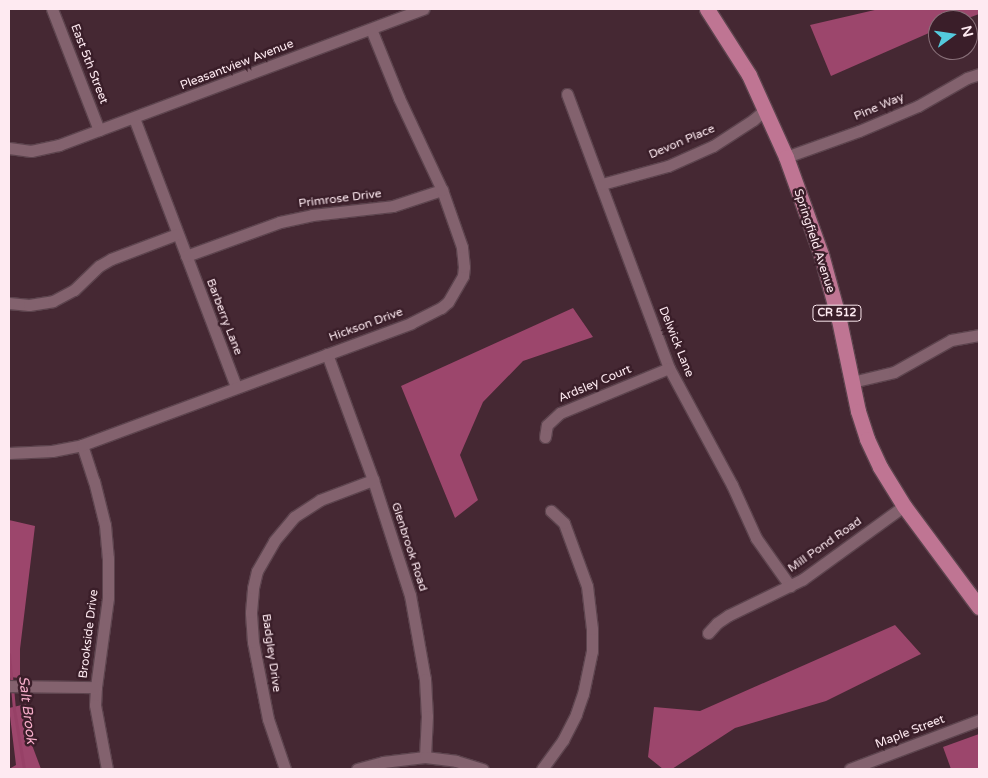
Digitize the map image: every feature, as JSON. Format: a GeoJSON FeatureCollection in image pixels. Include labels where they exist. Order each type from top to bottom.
{"type":"FeatureCollection","features":[{"type":"Feature","properties":{"kind":"main road","name":"Springfield Avenue"},"geometry":{"type":"LineString","coordinates":[[708,9],[749,75],[766,109],[786,157],[821,254],[858,411],[867,439],[880,468],[904,506],[979,607]]}},
{"type":"Feature","properties":{"kind":"street","name":"East 5th Street"},"geometry":{"type":"LineString","coordinates":[[52,9],[100,130]]}},
{"type":"Feature","properties":{"kind":"street","name":"Pleasantview Avenue"},"geometry":{"type":"LineString","coordinates":[[9,148],[31,151],[59,145],[423,9]]}},
{"type":"Feature","properties":{"kind":"street","name":"Hickson Drive"},"geometry":{"type":"LineString","coordinates":[[9,453],[52,451],[82,445],[410,323],[441,308],[448,302],[463,276],[464,256],[442,190],[399,98],[371,29]]}},
{"type":"Feature","properties":{"kind":"street","name":"Pine Way"},"geometry":{"type":"LineString","coordinates":[[786,157],[859,131],[918,106],[967,78],[979,74]]}},
{"type":"Feature","properties":{"kind":"street","name":"Delwick Lane"},"geometry":{"type":"LineString","coordinates":[[567,94],[669,368],[732,485],[756,538],[790,586]]}},
{"type":"Feature","properties":{"kind":"street","name":"Devon Place"},"geometry":{"type":"LineString","coordinates":[[602,184],[668,166],[713,146],[753,120],[766,109]]}},
{"type":"Feature","properties":{"kind":"street"},"geometry":{"type":"LineString","coordinates":[[9,303],[29,305],[52,301],[74,290],[99,266],[110,259],[178,234],[134,118]]}},
{"type":"Feature","properties":{"kind":"street","name":"Primrose Drive"},"geometry":{"type":"LineString","coordinates":[[186,256],[280,222],[312,215],[393,206],[442,190]]}},
{"type":"Feature","properties":{"kind":"street","name":"Barberry Lane"},"geometry":{"type":"LineString","coordinates":[[178,234],[236,387]]}},
{"type":"Feature","properties":{"kind":"street"},"geometry":{"type":"LineString","coordinates":[[852,382],[894,372],[951,340],[979,335]]}},
{"type":"Feature","properties":{"kind":"street","name":"Glenbrook Road"},"geometry":{"type":"LineString","coordinates":[[326,354],[373,480],[410,595],[426,679],[425,757]]}},
{"type":"Feature","properties":{"kind":"street","name":"Ardsley Court"},"geometry":{"type":"LineString","coordinates":[[544,438],[547,425],[560,413],[669,368]]}},
{"type":"Feature","properties":{"kind":"street","name":"Brookside Drive"},"geometry":{"type":"LineString","coordinates":[[82,445],[105,525],[108,558],[108,598],[95,705],[107,769]]}},
{"type":"Feature","properties":{"kind":"street","name":"Badgley Drive"},"geometry":{"type":"LineString","coordinates":[[285,769],[268,720],[253,642],[251,612],[257,571],[274,541],[294,518],[320,500],[373,480]]}},
{"type":"Feature","properties":{"kind":"street","name":"Mill Pond Road"},"geometry":{"type":"LineString","coordinates":[[708,633],[729,615],[790,586],[904,506]]}},
{"type":"Feature","properties":{"kind":"street"},"geometry":{"type":"LineString","coordinates":[[542,769],[563,740],[576,714],[583,694],[592,651],[591,607],[585,579],[564,523],[551,511]]}},
{"type":"Feature","properties":{"kind":"street"},"geometry":{"type":"LineString","coordinates":[[9,686],[96,686]]}},
{"type":"Feature","properties":{"kind":"street","name":"Maple Street"},"geometry":{"type":"LineString","coordinates":[[850,769],[979,720]]}},
{"type":"Feature","properties":{"kind":"street"},"geometry":{"type":"LineString","coordinates":[[357,769],[383,762],[425,757],[456,761],[483,769]]}},
{"type":"Feature","properties":{"kind":"shaded area"},"geometry":{"type":"Polygon","coordinates":[[[879,9],[979,9],[978,14],[978,10],[928,10],[928,33],[831,76],[810,25],[879,9]]]}},
{"type":"Feature","properties":{"kind":"shaded area"},"geometry":{"type":"Polygon","coordinates":[[[573,308],[593,337],[523,361],[483,402],[460,455],[478,500],[455,518],[401,386],[573,308]]]}},
{"type":"Feature","properties":{"kind":"shaded area"},"geometry":{"type":"Polygon","coordinates":[[[9,520],[35,526],[20,649],[20,678],[9,677],[9,520]]]}},
{"type":"Feature","properties":{"kind":"shaded area"},"geometry":{"type":"Polygon","coordinates":[[[895,625],[921,654],[826,701],[735,728],[672,769],[663,769],[648,757],[654,707],[700,711],[895,625]]]}},
{"type":"Feature","properties":{"kind":"shaded area"},"geometry":{"type":"Polygon","coordinates":[[[26,704],[32,745],[41,769],[9,769],[16,765],[9,708],[26,704]]]}},
{"type":"Feature","properties":{"kind":"shaded area"},"geometry":{"type":"Polygon","coordinates":[[[979,734],[979,769],[951,769],[943,747],[979,734]]]}},
{"type":"Feature","properties":{"kind":"waterway","name":"Salt Brook"},"geometry":{"type":"LineString","coordinates":[[9,654],[14,709],[24,769]]}}]}
